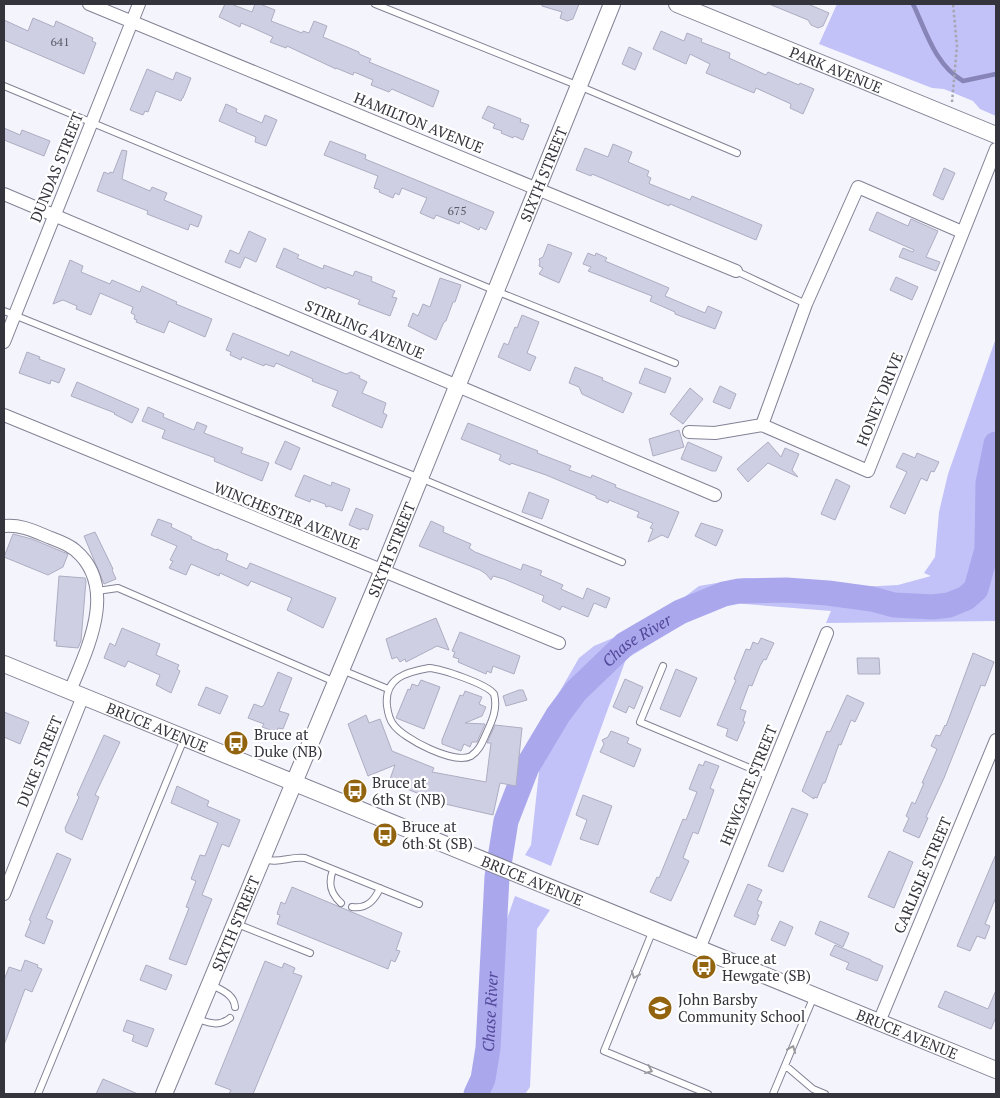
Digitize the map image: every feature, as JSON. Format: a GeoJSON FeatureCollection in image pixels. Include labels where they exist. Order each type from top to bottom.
{"type":"FeatureCollection","features":[{"type":"Feature","properties":{"kind":"street","name":"HAMILTON AVENUE"},"geometry":{"type":"LineString","coordinates":[[88,4],[736,271]]}},
{"type":"Feature","properties":{"kind":"street","name":"DUNDAS STREET"},"geometry":{"type":"LineString","coordinates":[[4,342],[9,313],[55,215],[139,4]]}},
{"type":"Feature","properties":{"kind":"street","name":"SIXTH STREET"},"geometry":{"type":"LineString","coordinates":[[164,1094],[382,572],[612,4]]}},
{"type":"Feature","properties":{"kind":"street","name":"PARK AVENUE"},"geometry":{"type":"LineString","coordinates":[[677,4],[996,135]]}},
{"type":"Feature","properties":{"kind":"street","name":"HONEY DRIVE"},"geometry":{"type":"LineString","coordinates":[[762,425],[868,471],[996,149]]}},
{"type":"Feature","properties":{"kind":"street"},"geometry":{"type":"LineString","coordinates":[[689,432],[715,433],[762,425],[806,304],[858,187],[962,232]]}},
{"type":"Feature","properties":{"kind":"street","name":"STIRLING AVENUE"},"geometry":{"type":"LineString","coordinates":[[4,194],[714,494]]}},
{"type":"Feature","properties":{"kind":"street","name":"WINCHESTER AVENUE"},"geometry":{"type":"LineString","coordinates":[[4,415],[382,572],[559,643]]}},
{"type":"Feature","properties":{"kind":"street"},"geometry":{"type":"LineString","coordinates":[[4,526],[26,528],[66,544],[75,550],[93,575],[97,592],[97,612],[76,694]]}},
{"type":"Feature","properties":{"kind":"street","name":"HEWGATE STREET"},"geometry":{"type":"LineString","coordinates":[[699,949],[827,633]]}},
{"type":"Feature","properties":{"kind":"street","name":"BRUCE AVENUE"},"geometry":{"type":"LineString","coordinates":[[4,664],[996,1070]]}},
{"type":"Feature","properties":{"kind":"street","name":"DUKE STREET"},"geometry":{"type":"LineString","coordinates":[[4,894],[76,694]]}},
{"type":"Feature","properties":{"kind":"street","name":"CARLISLE STREET"},"geometry":{"type":"LineString","coordinates":[[879,1022],[996,740]]}},
{"type":"Feature","properties":{"kind":"lane"},"geometry":{"type":"LineString","coordinates":[[375,4],[579,86],[737,153]]}},
{"type":"Feature","properties":{"kind":"lane"},"geometry":{"type":"LineString","coordinates":[[4,86],[496,291],[675,363]]}},
{"type":"Feature","properties":{"kind":"lane"},"geometry":{"type":"LineString","coordinates":[[736,271],[806,304]]}},
{"type":"Feature","properties":{"kind":"lane"},"geometry":{"type":"LineString","coordinates":[[9,313],[420,478],[622,562]]}},
{"type":"Feature","properties":{"kind":"lane"},"geometry":{"type":"LineString","coordinates":[[97,592],[118,588],[339,676],[388,689]]}},
{"type":"Feature","properties":{"kind":"lane"},"geometry":{"type":"LineString","coordinates":[[663,666],[640,722],[769,776]]}},
{"type":"Feature","properties":{"kind":"lane"},"geometry":{"type":"LineString","coordinates":[[429,668],[437,669],[491,691],[495,700],[493,719],[477,751],[470,756],[458,759],[418,743],[400,732],[393,725],[389,718],[386,701],[388,689],[393,681],[408,672],[429,668]]}},
{"type":"Feature","properties":{"kind":"lane"},"geometry":{"type":"LineString","coordinates":[[38,1094],[185,738]]}},
{"type":"Feature","properties":{"kind":"lane"},"geometry":{"type":"LineString","coordinates":[[262,859],[272,862],[305,858],[419,904]]}},
{"type":"Feature","properties":{"kind":"lane"},"geometry":{"type":"LineString","coordinates":[[333,870],[330,887],[332,893],[341,903]]}},
{"type":"Feature","properties":{"kind":"lane"},"geometry":{"type":"LineString","coordinates":[[352,907],[362,907],[370,904],[380,888]]}},
{"type":"Feature","properties":{"kind":"lane"},"geometry":{"type":"LineString","coordinates":[[236,924],[310,953]]}},
{"type":"Feature","properties":{"kind":"lane"},"geometry":{"type":"LineString","coordinates":[[653,930],[604,1052],[708,1094]]}},
{"type":"Feature","properties":{"kind":"lane"},"geometry":{"type":"LineString","coordinates":[[210,984],[230,995],[235,1003],[235,1008]]}},
{"type":"Feature","properties":{"kind":"lane"},"geometry":{"type":"LineString","coordinates":[[773,1094],[814,995]]}},
{"type":"Feature","properties":{"kind":"lane"},"geometry":{"type":"LineString","coordinates":[[196,1019],[219,1024],[224,1023],[230,1018]]}},
{"type":"Feature","properties":{"kind":"lane"},"geometry":{"type":"LineString","coordinates":[[786,1066],[813,1089],[824,1094]]}},
{"type":"Feature","properties":{"kind":"path"},"geometry":{"type":"LineString","coordinates":[[952,94],[957,46],[953,4]]}},
{"type":"Feature","properties":{"kind":"shaded area"},"geometry":{"type":"Polygon","coordinates":[[[837,4],[996,4],[996,116],[980,109],[973,101],[944,89],[932,88],[819,44],[837,4]]]}},
{"type":"Feature","properties":{"kind":"shaded area"},"geometry":{"type":"Polygon","coordinates":[[[996,338],[996,621],[826,623],[831,611],[719,602],[626,659],[551,866],[525,855],[531,845],[545,717],[579,658],[594,646],[653,621],[699,586],[746,578],[841,588],[898,585],[931,576],[924,573],[935,557],[939,512],[948,474],[996,338]]]}},
{"type":"Feature","properties":{"kind":"shaded area"},"geometry":{"type":"Polygon","coordinates":[[[515,896],[550,910],[537,929],[530,1087],[525,1094],[478,1094],[492,1067],[495,1055],[498,1026],[493,971],[502,933],[515,896]]]}},
{"type":"Feature","properties":{"kind":"building"},"geometry":{"type":"Polygon","coordinates":[[[225,4],[231,4],[252,12],[255,4],[260,4],[275,10],[271,21],[302,33],[303,31],[309,33],[314,21],[327,26],[323,37],[359,52],[359,54],[371,59],[369,62],[439,91],[433,107],[392,89],[389,92],[371,85],[373,80],[354,72],[353,75],[336,69],[287,46],[286,48],[270,42],[273,37],[241,23],[240,27],[219,17],[225,4]]]}},
{"type":"Feature","properties":{"kind":"building"},"geometry":{"type":"Polygon","coordinates":[[[542,4],[579,4],[573,19],[567,21],[560,18],[562,12],[542,6],[542,4]]]}},
{"type":"Feature","properties":{"kind":"building"},"geometry":{"type":"Polygon","coordinates":[[[769,4],[808,4],[829,13],[823,26],[818,28],[811,25],[808,20],[769,4]]]}},
{"type":"Feature","properties":{"kind":"building"},"geometry":{"type":"Polygon","coordinates":[[[33,18],[54,27],[56,21],[93,38],[92,41],[96,43],[84,74],[4,40],[4,20],[28,31],[33,18]]]}},
{"type":"Feature","properties":{"kind":"building"},"geometry":{"type":"Polygon","coordinates":[[[661,31],[684,41],[687,33],[702,39],[701,42],[730,53],[729,58],[766,75],[768,72],[814,89],[803,114],[790,108],[791,104],[756,88],[754,93],[706,73],[710,64],[690,54],[686,64],[653,49],[661,31]]]}},
{"type":"Feature","properties":{"kind":"building"},"geometry":{"type":"Polygon","coordinates":[[[629,47],[642,53],[635,70],[622,64],[629,47]]]}},
{"type":"Feature","properties":{"kind":"building"},"geometry":{"type":"Polygon","coordinates":[[[147,69],[173,80],[176,72],[191,78],[181,101],[156,91],[148,112],[145,111],[143,115],[130,110],[147,69]]]}},
{"type":"Feature","properties":{"kind":"building"},"geometry":{"type":"Polygon","coordinates":[[[226,104],[237,109],[236,112],[262,123],[265,115],[277,120],[266,146],[255,142],[256,137],[219,121],[226,104]]]}},
{"type":"Feature","properties":{"kind":"building"},"geometry":{"type":"Polygon","coordinates":[[[488,106],[521,119],[520,122],[529,125],[523,140],[501,133],[502,131],[493,128],[495,124],[482,118],[488,106]]]}},
{"type":"Feature","properties":{"kind":"building"},"geometry":{"type":"Polygon","coordinates":[[[4,128],[20,135],[22,130],[50,141],[44,156],[4,140],[4,128]]]}},
{"type":"Feature","properties":{"kind":"building"},"geometry":{"type":"Polygon","coordinates":[[[330,141],[366,155],[365,159],[494,212],[486,230],[480,227],[479,230],[460,221],[459,224],[436,215],[434,219],[420,213],[427,198],[402,188],[399,195],[395,193],[393,198],[379,192],[380,190],[374,188],[378,176],[324,155],[330,141]]]}},
{"type":"Feature","properties":{"kind":"building"},"geometry":{"type":"Polygon","coordinates":[[[613,144],[632,152],[628,162],[649,171],[647,176],[651,178],[650,184],[690,200],[692,196],[762,225],[756,240],[670,204],[669,206],[592,174],[591,176],[576,170],[585,148],[608,157],[613,144]]]}},
{"type":"Feature","properties":{"kind":"building"},"geometry":{"type":"Polygon","coordinates":[[[122,150],[127,151],[122,179],[150,191],[152,187],[167,193],[164,200],[202,216],[198,227],[190,224],[188,230],[147,214],[148,211],[97,191],[104,172],[113,173],[122,150]]]}},
{"type":"Feature","properties":{"kind":"building"},"geometry":{"type":"Polygon","coordinates":[[[944,168],[955,173],[943,200],[933,195],[944,168]]]}},
{"type":"Feature","properties":{"kind":"building"},"geometry":{"type":"Polygon","coordinates":[[[877,212],[908,226],[911,219],[938,231],[926,257],[940,262],[936,271],[899,257],[903,248],[913,252],[914,250],[869,230],[877,212]]]}},
{"type":"Feature","properties":{"kind":"building"},"geometry":{"type":"Polygon","coordinates":[[[249,231],[266,239],[256,262],[245,257],[240,268],[225,262],[230,250],[239,254],[249,231]]]}},
{"type":"Feature","properties":{"kind":"building"},"geometry":{"type":"Polygon","coordinates":[[[548,244],[572,253],[559,283],[539,274],[543,268],[539,266],[539,259],[543,257],[548,244]]]}},
{"type":"Feature","properties":{"kind":"building"},"geometry":{"type":"Polygon","coordinates":[[[284,248],[299,255],[297,258],[323,269],[324,265],[353,276],[355,271],[372,277],[371,281],[395,291],[392,297],[397,298],[390,316],[358,304],[360,300],[327,287],[326,289],[276,267],[284,248]]]}},
{"type":"Feature","properties":{"kind":"building"},"geometry":{"type":"Polygon","coordinates":[[[588,253],[595,256],[596,253],[607,258],[605,261],[669,288],[665,296],[705,313],[708,306],[722,312],[715,329],[675,314],[675,312],[650,301],[652,296],[588,271],[591,267],[583,264],[588,253]]]}},
{"type":"Feature","properties":{"kind":"building"},"geometry":{"type":"Polygon","coordinates":[[[70,260],[83,266],[81,272],[110,284],[112,280],[140,292],[142,286],[177,302],[176,304],[212,319],[205,337],[169,321],[164,333],[136,322],[137,320],[134,319],[135,315],[131,313],[133,307],[100,293],[91,315],[76,309],[77,306],[63,300],[53,304],[70,260]]]}},
{"type":"Feature","properties":{"kind":"building"},"geometry":{"type":"Polygon","coordinates":[[[896,277],[918,287],[912,300],[890,290],[896,277]]]}},
{"type":"Feature","properties":{"kind":"building"},"geometry":{"type":"Polygon","coordinates":[[[440,278],[461,285],[455,302],[453,302],[436,340],[408,326],[413,313],[418,316],[423,304],[430,307],[440,278]]]}},
{"type":"Feature","properties":{"kind":"building"},"geometry":{"type":"Polygon","coordinates":[[[522,315],[539,322],[527,353],[536,357],[530,371],[498,357],[504,343],[508,345],[522,315]]]}},
{"type":"Feature","properties":{"kind":"building"},"geometry":{"type":"Polygon","coordinates":[[[233,333],[289,356],[291,351],[346,374],[351,372],[360,376],[359,378],[367,382],[362,393],[386,403],[383,413],[387,415],[382,428],[332,406],[338,391],[312,381],[313,379],[276,363],[274,367],[265,364],[264,366],[242,357],[241,360],[230,355],[231,352],[226,350],[233,333]]]}},
{"type":"Feature","properties":{"kind":"building"},"geometry":{"type":"Polygon","coordinates":[[[27,352],[65,369],[59,383],[51,380],[50,384],[19,373],[27,352]]]}},
{"type":"Feature","properties":{"kind":"building"},"geometry":{"type":"Polygon","coordinates":[[[575,367],[603,378],[602,380],[632,393],[623,413],[582,394],[579,387],[569,383],[575,367]]]}},
{"type":"Feature","properties":{"kind":"building"},"geometry":{"type":"Polygon","coordinates":[[[645,368],[671,378],[665,393],[639,383],[645,368]]]}},
{"type":"Feature","properties":{"kind":"building"},"geometry":{"type":"Polygon","coordinates":[[[77,382],[139,409],[132,423],[115,413],[71,396],[77,382]]]}},
{"type":"Feature","properties":{"kind":"building"},"geometry":{"type":"Polygon","coordinates":[[[720,386],[736,394],[730,409],[713,402],[720,386]]]}},
{"type":"Feature","properties":{"kind":"building"},"geometry":{"type":"Polygon","coordinates":[[[690,388],[703,399],[683,424],[670,414],[690,388]]]}},
{"type":"Feature","properties":{"kind":"building"},"geometry":{"type":"Polygon","coordinates":[[[148,407],[164,414],[163,417],[194,430],[197,422],[207,426],[204,433],[243,448],[241,453],[269,463],[262,481],[214,461],[215,458],[162,438],[165,430],[142,421],[148,407]]]}},
{"type":"Feature","properties":{"kind":"building"},"geometry":{"type":"Polygon","coordinates":[[[468,423],[571,466],[569,470],[591,478],[592,475],[616,485],[615,487],[679,512],[668,538],[662,535],[648,542],[653,529],[650,528],[653,523],[637,517],[639,512],[609,500],[608,503],[546,475],[511,463],[510,465],[499,460],[501,455],[461,439],[468,423]]]}},
{"type":"Feature","properties":{"kind":"building"},"geometry":{"type":"Polygon","coordinates":[[[679,430],[684,447],[653,456],[649,439],[679,430]]]}},
{"type":"Feature","properties":{"kind":"building"},"geometry":{"type":"Polygon","coordinates":[[[285,441],[300,448],[291,470],[275,463],[285,441]]]}},
{"type":"Feature","properties":{"kind":"building"},"geometry":{"type":"Polygon","coordinates":[[[688,442],[722,457],[716,471],[681,459],[688,442]]]}},
{"type":"Feature","properties":{"kind":"building"},"geometry":{"type":"Polygon","coordinates":[[[768,442],[781,457],[785,448],[799,454],[792,470],[798,477],[768,463],[748,482],[737,469],[768,442]]]}},
{"type":"Feature","properties":{"kind":"building"},"geometry":{"type":"Polygon","coordinates":[[[903,453],[915,458],[917,453],[939,462],[934,472],[931,471],[927,481],[921,478],[905,514],[890,507],[907,472],[896,467],[903,453]]]}},
{"type":"Feature","properties":{"kind":"building"},"geometry":{"type":"Polygon","coordinates":[[[304,475],[331,486],[332,482],[350,489],[342,511],[329,506],[326,507],[325,504],[311,499],[310,502],[295,496],[304,475]]]}},
{"type":"Feature","properties":{"kind":"building"},"geometry":{"type":"Polygon","coordinates":[[[836,479],[850,486],[835,520],[821,514],[836,479]]]}},
{"type":"Feature","properties":{"kind":"building"},"geometry":{"type":"Polygon","coordinates":[[[529,492],[549,500],[542,519],[522,512],[529,492]]]}},
{"type":"Feature","properties":{"kind":"building"},"geometry":{"type":"Polygon","coordinates":[[[356,508],[373,515],[368,530],[362,528],[361,530],[349,525],[356,508]]]}},
{"type":"Feature","properties":{"kind":"building"},"geometry":{"type":"Polygon","coordinates":[[[158,519],[172,524],[171,527],[192,537],[191,539],[228,554],[226,560],[247,569],[250,563],[336,598],[323,628],[287,610],[292,598],[251,581],[248,586],[220,573],[219,576],[191,564],[186,575],[169,568],[173,561],[170,560],[177,546],[151,535],[158,519]]]}},
{"type":"Feature","properties":{"kind":"building"},"geometry":{"type":"Polygon","coordinates":[[[431,521],[444,527],[443,532],[471,544],[469,548],[475,552],[521,570],[523,564],[542,571],[540,575],[563,585],[561,589],[583,599],[587,588],[610,598],[606,608],[594,603],[588,617],[562,606],[560,610],[542,601],[544,596],[504,579],[493,576],[491,580],[480,570],[419,546],[431,521]]]}},
{"type":"Feature","properties":{"kind":"building"},"geometry":{"type":"Polygon","coordinates":[[[701,523],[723,530],[716,546],[695,536],[701,523]]]}},
{"type":"Feature","properties":{"kind":"building"},"geometry":{"type":"Polygon","coordinates":[[[95,532],[116,579],[104,584],[84,536],[95,532]]]}},
{"type":"Feature","properties":{"kind":"building"},"geometry":{"type":"Polygon","coordinates":[[[13,534],[32,539],[68,554],[63,567],[48,575],[4,557],[13,534]]]}},
{"type":"Feature","properties":{"kind":"building"},"geometry":{"type":"Polygon","coordinates":[[[59,576],[85,578],[86,581],[81,641],[78,648],[56,646],[57,641],[54,641],[59,576]]]}},
{"type":"Feature","properties":{"kind":"building"},"geometry":{"type":"Polygon","coordinates":[[[436,618],[449,650],[437,646],[406,662],[405,659],[400,662],[397,657],[392,659],[386,639],[436,618]]]}},
{"type":"Feature","properties":{"kind":"building"},"geometry":{"type":"Polygon","coordinates":[[[122,628],[160,644],[156,655],[179,665],[177,669],[180,671],[171,693],[156,685],[160,675],[128,661],[125,667],[104,658],[110,643],[115,646],[122,628]]]}},
{"type":"Feature","properties":{"kind":"building"},"geometry":{"type":"Polygon","coordinates":[[[460,632],[520,656],[514,674],[493,666],[491,673],[487,671],[486,674],[458,662],[459,659],[453,657],[455,652],[452,651],[460,632]]]}},
{"type":"Feature","properties":{"kind":"building"},"geometry":{"type":"Polygon","coordinates":[[[761,638],[774,643],[766,660],[764,659],[760,666],[752,686],[749,685],[740,709],[746,711],[743,721],[745,722],[737,741],[726,736],[728,729],[717,725],[736,680],[734,679],[746,649],[750,650],[753,642],[758,644],[761,638]]]}},
{"type":"Feature","properties":{"kind":"building"},"geometry":{"type":"Polygon","coordinates":[[[973,653],[994,662],[985,686],[981,685],[919,838],[903,831],[909,818],[906,816],[912,802],[915,804],[924,783],[922,783],[937,749],[931,746],[936,735],[940,736],[946,726],[973,653]]]}},
{"type":"Feature","properties":{"kind":"building"},"geometry":{"type":"Polygon","coordinates":[[[857,658],[879,658],[880,674],[858,674],[857,658]]]}},
{"type":"Feature","properties":{"kind":"building"},"geometry":{"type":"Polygon","coordinates":[[[676,669],[697,678],[680,717],[660,709],[676,669]]]}},
{"type":"Feature","properties":{"kind":"building"},"geometry":{"type":"Polygon","coordinates":[[[278,672],[292,678],[279,711],[289,714],[283,729],[278,728],[276,732],[262,727],[264,724],[248,718],[254,704],[262,707],[264,705],[278,672]]]}},
{"type":"Feature","properties":{"kind":"building"},"geometry":{"type":"Polygon","coordinates":[[[625,679],[643,687],[634,709],[629,706],[626,713],[613,707],[625,679]]]}},
{"type":"Feature","properties":{"kind":"building"},"geometry":{"type":"Polygon","coordinates":[[[421,680],[440,687],[424,729],[396,718],[408,689],[410,690],[412,684],[418,686],[421,680]]]}},
{"type":"Feature","properties":{"kind":"building"},"geometry":{"type":"Polygon","coordinates":[[[206,687],[228,696],[220,714],[198,705],[206,687]]]}},
{"type":"Feature","properties":{"kind":"building"},"geometry":{"type":"Polygon","coordinates":[[[523,690],[527,700],[506,706],[503,696],[523,690]]]}},
{"type":"Feature","properties":{"kind":"building"},"geometry":{"type":"Polygon","coordinates":[[[465,691],[482,697],[479,704],[486,707],[482,716],[465,723],[485,724],[477,742],[472,742],[470,747],[464,744],[461,751],[442,744],[442,740],[460,695],[463,696],[465,691]]]}},
{"type":"Feature","properties":{"kind":"building"},"geometry":{"type":"Polygon","coordinates":[[[847,695],[864,703],[855,722],[851,720],[841,745],[839,744],[825,783],[823,783],[817,798],[814,797],[814,799],[802,791],[827,731],[830,732],[847,695]]]}},
{"type":"Feature","properties":{"kind":"building"},"geometry":{"type":"Polygon","coordinates":[[[4,712],[29,722],[20,744],[4,737],[4,712]]]}},
{"type":"Feature","properties":{"kind":"building"},"geometry":{"type":"Polygon","coordinates":[[[366,715],[369,723],[380,719],[392,751],[434,768],[432,772],[486,782],[491,743],[487,743],[495,725],[522,728],[516,786],[500,783],[493,815],[445,804],[389,782],[395,765],[368,776],[348,724],[366,715]]]}},
{"type":"Feature","properties":{"kind":"building"},"geometry":{"type":"Polygon","coordinates":[[[611,731],[629,738],[627,743],[641,749],[634,767],[600,752],[604,744],[602,740],[608,737],[611,731]]]}},
{"type":"Feature","properties":{"kind":"building"},"geometry":{"type":"Polygon","coordinates":[[[104,735],[120,742],[95,795],[99,797],[82,840],[66,832],[65,828],[79,797],[77,795],[104,735]]]}},
{"type":"Feature","properties":{"kind":"building"},"geometry":{"type":"Polygon","coordinates":[[[705,761],[719,766],[710,788],[714,790],[698,834],[693,832],[687,847],[683,858],[689,861],[671,901],[650,892],[657,877],[659,878],[683,819],[686,820],[697,792],[689,789],[699,764],[703,766],[705,761]]]}},
{"type":"Feature","properties":{"kind":"building"},"geometry":{"type":"Polygon","coordinates":[[[177,786],[209,801],[207,806],[240,820],[229,847],[222,844],[202,895],[212,899],[186,965],[169,959],[189,908],[186,907],[196,881],[191,879],[200,855],[205,856],[218,823],[171,803],[177,786]]]}},
{"type":"Feature","properties":{"kind":"building"},"geometry":{"type":"Polygon","coordinates":[[[583,795],[612,806],[598,845],[580,839],[587,820],[576,815],[583,795]]]}},
{"type":"Feature","properties":{"kind":"building"},"geometry":{"type":"Polygon","coordinates":[[[792,808],[808,814],[783,872],[768,866],[792,808]]]}},
{"type":"Feature","properties":{"kind":"building"},"geometry":{"type":"Polygon","coordinates":[[[889,851],[913,862],[894,908],[868,897],[889,851]]]}},
{"type":"Feature","properties":{"kind":"building"},"geometry":{"type":"Polygon","coordinates":[[[57,853],[71,859],[46,918],[53,921],[44,944],[25,936],[31,921],[29,920],[57,853]]]}},
{"type":"Feature","properties":{"kind":"building"},"geometry":{"type":"Polygon","coordinates":[[[996,854],[996,897],[985,924],[990,926],[985,939],[977,936],[970,951],[957,946],[996,854]]]}},
{"type":"Feature","properties":{"kind":"building"},"geometry":{"type":"Polygon","coordinates":[[[748,884],[762,890],[757,900],[762,902],[755,925],[734,916],[748,884]]]}},
{"type":"Feature","properties":{"kind":"building"},"geometry":{"type":"Polygon","coordinates":[[[292,887],[402,933],[396,950],[400,951],[395,962],[391,960],[388,969],[277,924],[280,915],[277,914],[281,902],[285,904],[292,887]]]}},
{"type":"Feature","properties":{"kind":"building"},"geometry":{"type":"Polygon","coordinates":[[[780,921],[793,927],[785,946],[771,940],[780,921]]]}},
{"type":"Feature","properties":{"kind":"building"},"geometry":{"type":"Polygon","coordinates":[[[820,921],[849,933],[843,947],[815,934],[820,921]]]}},
{"type":"Feature","properties":{"kind":"building"},"geometry":{"type":"Polygon","coordinates":[[[835,945],[883,966],[877,981],[846,969],[849,963],[830,955],[835,945]]]}},
{"type":"Feature","properties":{"kind":"building"},"geometry":{"type":"Polygon","coordinates":[[[25,960],[38,965],[37,967],[42,969],[32,992],[25,989],[4,1045],[4,980],[9,967],[21,971],[25,960]]]}},
{"type":"Feature","properties":{"kind":"building"},"geometry":{"type":"Polygon","coordinates":[[[265,961],[282,968],[284,963],[295,968],[293,973],[302,976],[253,1094],[229,1094],[231,1090],[215,1084],[265,961]]]}},
{"type":"Feature","properties":{"kind":"building"},"geometry":{"type":"Polygon","coordinates":[[[146,965],[172,975],[166,990],[140,980],[146,965]]]}},
{"type":"Feature","properties":{"kind":"building"},"geometry":{"type":"Polygon","coordinates":[[[996,990],[996,1017],[991,1029],[938,1007],[945,991],[988,1009],[996,990]]]}},
{"type":"Feature","properties":{"kind":"building"},"geometry":{"type":"Polygon","coordinates":[[[127,1020],[154,1029],[147,1047],[132,1041],[134,1035],[123,1031],[127,1020]]]}},
{"type":"Feature","properties":{"kind":"building"},"geometry":{"type":"Polygon","coordinates":[[[103,1079],[138,1094],[96,1094],[103,1079]]]}},
{"type":"Feature","properties":{"kind":"waterway"},"geometry":{"type":"LineString","coordinates":[[913,4],[932,47],[953,74],[963,81],[996,74]]}},
{"type":"Feature","properties":{"kind":"waterway","name":"Chase River"},"geometry":{"type":"LineString","coordinates":[[476,1094],[483,1079],[488,1048],[497,877],[506,821],[527,767],[558,715],[576,691],[625,644],[680,612],[724,594],[739,591],[786,590],[872,599],[894,605],[933,607],[949,605],[966,598],[976,589],[987,549],[988,483],[996,444]]}},
{"type":"Feature","properties":{"kind":"place","name":"Bruce at Duke (NB)"},"geometry":{"type":"Point","coordinates":[236,743]}},
{"type":"Feature","properties":{"kind":"place","name":"Bruce at 6th St (NB)"},"geometry":{"type":"Point","coordinates":[355,791]}},
{"type":"Feature","properties":{"kind":"place","name":"Bruce at 6th St (SB)"},"geometry":{"type":"Point","coordinates":[385,835]}},
{"type":"Feature","properties":{"kind":"place","name":"Bruce at Hewgate (SB)"},"geometry":{"type":"Point","coordinates":[704,967]}},
{"type":"Feature","properties":{"kind":"place","name":"John Barsby Community School"},"geometry":{"type":"Point","coordinates":[660,1008]}}]}
